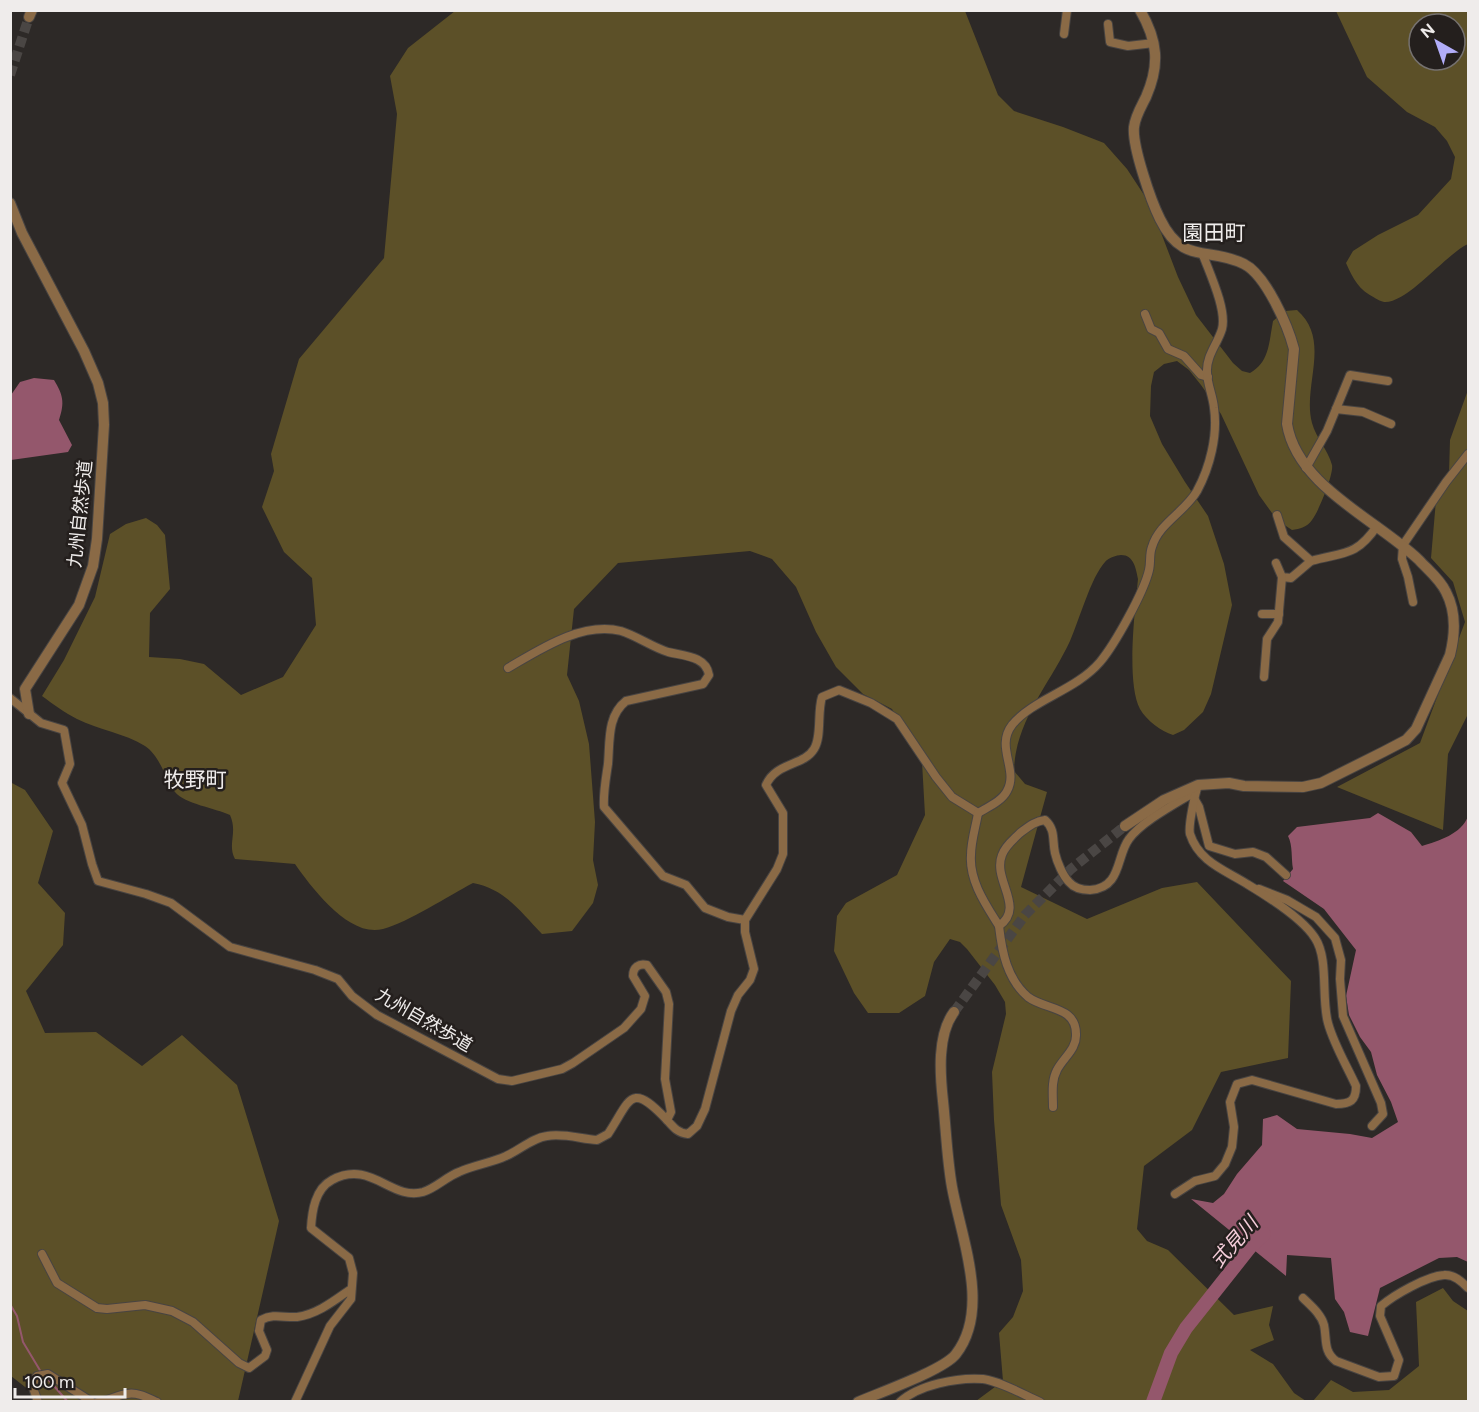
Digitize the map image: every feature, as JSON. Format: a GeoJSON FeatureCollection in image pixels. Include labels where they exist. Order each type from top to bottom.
{"type":"FeatureCollection","features":[{"type":"Feature","properties":{"kind":"street"},"geometry":{"type":"LineString","coordinates":[[1064,34],[1067,10]]}},
{"type":"Feature","properties":{"kind":"street"},"geometry":{"type":"LineString","coordinates":[[1125,826],[1164,800],[1229,783],[1277,788],[1303,787],[1321,783],[1406,740],[1416,729],[1450,655],[1453,643],[1453,616],[1446,592],[1438,580],[1402,545],[1331,492],[1306,468],[1296,452],[1287,424],[1294,350],[1291,338],[1264,282],[1246,265],[1222,257],[1190,252],[1178,244],[1158,217],[1133,136],[1137,116],[1152,82],[1156,60],[1150,28],[1140,10]]}},
{"type":"Feature","properties":{"kind":"street"},"geometry":{"type":"LineString","coordinates":[[1108,24],[1110,42],[1128,46],[1154,43]]}},
{"type":"Feature","properties":{"kind":"street","name":"九州自然歩道"},"geometry":{"type":"LineString","coordinates":[[10,203],[22,233],[84,351],[98,382],[102,403],[104,425],[98,528],[93,566],[79,605],[25,689],[29,714],[41,723],[64,730],[70,765],[62,783],[82,825],[98,881],[171,903],[230,946],[315,970],[338,979],[352,996],[377,1015],[498,1079],[512,1081],[562,1069],[624,1028],[641,1009],[645,996],[634,979],[633,972],[641,964],[647,966],[666,992],[669,1004],[665,1079],[671,1112],[667,1120]]}},
{"type":"Feature","properties":{"kind":"street"},"geometry":{"type":"LineString","coordinates":[[1053,1107],[1055,1072],[1072,1049],[1077,1032],[1071,1019],[1062,1010],[1046,1007],[1029,998],[1006,966],[999,926],[983,901],[974,877],[970,855],[978,813],[995,803],[1007,791],[1010,768],[1004,742],[1009,729],[1018,718],[1079,682],[1100,661],[1139,594],[1149,570],[1151,548],[1159,532],[1188,505],[1207,469],[1216,419],[1208,377],[1208,361],[1221,332],[1223,320],[1216,288],[1203,255]]}},
{"type":"Feature","properties":{"kind":"street"},"geometry":{"type":"LineString","coordinates":[[1145,314],[1151,329],[1159,333],[1164,346],[1184,356],[1201,375],[1208,377]]}},
{"type":"Feature","properties":{"kind":"street"},"geometry":{"type":"LineString","coordinates":[[1306,468],[1327,431],[1350,375],[1388,381]]}},
{"type":"Feature","properties":{"kind":"street"},"geometry":{"type":"LineString","coordinates":[[1336,409],[1363,412],[1391,424]]}},
{"type":"Feature","properties":{"kind":"street"},"geometry":{"type":"LineString","coordinates":[[1413,602],[1402,559],[1402,545],[1468,454]]}},
{"type":"Feature","properties":{"kind":"street"},"geometry":{"type":"LineString","coordinates":[[1277,515],[1284,537],[1311,561]]}},
{"type":"Feature","properties":{"kind":"street"},"geometry":{"type":"LineString","coordinates":[[1282,577],[1291,578],[1311,561],[1347,554],[1369,539],[1377,526]]}},
{"type":"Feature","properties":{"kind":"street"},"geometry":{"type":"LineString","coordinates":[[1264,677],[1267,639],[1278,622],[1279,614],[1282,577],[1276,563]]}},
{"type":"Feature","properties":{"kind":"street"},"geometry":{"type":"LineString","coordinates":[[1262,614],[1279,614]]}},
{"type":"Feature","properties":{"kind":"street"},"geometry":{"type":"LineString","coordinates":[[508,668],[536,651],[567,638],[606,629],[623,632],[665,651],[692,657],[704,663],[709,675],[703,684],[626,701],[619,707],[612,722],[608,742],[604,807],[663,876],[686,885],[705,908],[728,917],[745,920]]}},
{"type":"Feature","properties":{"kind":"street"},"geometry":{"type":"LineString","coordinates":[[295,1401],[330,1326],[351,1299],[352,1273],[349,1258],[311,1228],[312,1211],[319,1191],[330,1180],[348,1174],[365,1174],[402,1192],[421,1192],[459,1172],[507,1156],[545,1136],[559,1135],[597,1140],[603,1138],[616,1122],[623,1108],[636,1098],[643,1098],[650,1102],[677,1131],[688,1134],[698,1126],[731,1011],[754,969],[745,932],[745,920],[777,869],[783,854],[783,813],[766,785],[770,777],[779,769],[810,754],[816,746],[818,709],[822,697],[839,690],[872,703],[897,719],[952,797],[978,813]]}},
{"type":"Feature","properties":{"kind":"street"},"geometry":{"type":"LineString","coordinates":[[10,698],[29,714]]}},
{"type":"Feature","properties":{"kind":"street"},"geometry":{"type":"LineString","coordinates":[[999,926],[1008,920],[1010,912],[1002,878],[1000,863],[1002,855],[1006,847],[1024,830],[1038,821],[1045,820],[1051,825],[1055,854],[1069,883],[1078,889],[1095,890],[1114,876],[1128,839],[1156,815],[1196,792]]}},
{"type":"Feature","properties":{"kind":"street"},"geometry":{"type":"LineString","coordinates":[[1196,792],[1209,846],[1235,854],[1253,852],[1266,857],[1286,875]]}},
{"type":"Feature","properties":{"kind":"street"},"geometry":{"type":"LineString","coordinates":[[1175,1194],[1194,1181],[1215,1176],[1225,1164],[1232,1147],[1234,1127],[1230,1101],[1237,1084],[1252,1080],[1336,1104],[1347,1104],[1356,1095],[1356,1086],[1328,1025],[1324,1008],[1321,954],[1315,938],[1297,919],[1252,887],[1209,862],[1199,852],[1190,832],[1196,792]]}},
{"type":"Feature","properties":{"kind":"street"},"geometry":{"type":"LineString","coordinates":[[1252,887],[1287,900],[1316,917],[1335,938],[1341,960],[1340,987],[1343,1016],[1381,1103],[1383,1113],[1372,1126]]}},
{"type":"Feature","properties":{"kind":"street"},"geometry":{"type":"LineString","coordinates":[[858,1401],[942,1366],[956,1354],[969,1328],[972,1280],[951,1183],[941,1083],[940,1057],[954,1012]]}},
{"type":"Feature","properties":{"kind":"street"},"geometry":{"type":"LineString","coordinates":[[42,1254],[57,1283],[97,1308],[145,1305],[172,1311],[193,1322],[239,1363],[249,1368],[265,1356],[267,1350],[259,1331],[261,1320],[271,1315],[297,1317],[317,1311],[351,1289]]}},
{"type":"Feature","properties":{"kind":"street"},"geometry":{"type":"LineString","coordinates":[[1302,1298],[1316,1310],[1324,1323],[1326,1348],[1330,1357],[1379,1377],[1394,1376],[1399,1360],[1380,1316],[1380,1306],[1399,1292],[1444,1275],[1455,1277],[1468,1288]]}},
{"type":"Feature","properties":{"kind":"street"},"geometry":{"type":"LineString","coordinates":[[38,1401],[32,1385],[37,1376],[48,1374],[92,1401]]}},
{"type":"Feature","properties":{"kind":"street"},"geometry":{"type":"LineString","coordinates":[[900,1401],[908,1394],[930,1384],[984,1379],[1040,1401]]}},
{"type":"Feature","properties":{"kind":"street"},"geometry":{"type":"LineString","coordinates":[[98,1401],[107,1401],[133,1393],[157,1401]]}},
{"type":"Feature","properties":{"kind":"shaded area"},"geometry":{"type":"Polygon","coordinates":[[[455,11],[965,11],[998,95],[1014,111],[1104,143],[1127,169],[1150,204],[1178,277],[1196,315],[1233,363],[1242,371],[1250,373],[1257,368],[1268,350],[1273,321],[1285,311],[1297,310],[1307,322],[1313,335],[1314,349],[1310,394],[1312,423],[1330,460],[1332,470],[1315,516],[1301,528],[1292,530],[1277,520],[1259,495],[1221,414],[1189,370],[1177,361],[1164,364],[1154,372],[1150,416],[1162,444],[1208,516],[1224,564],[1232,605],[1211,694],[1203,712],[1184,730],[1173,735],[1146,718],[1140,709],[1133,682],[1132,664],[1138,579],[1129,557],[1115,556],[1105,562],[1095,578],[1070,641],[1027,719],[1020,736],[1014,771],[1025,784],[1047,792],[1021,887],[1087,919],[1162,888],[1197,882],[1291,981],[1288,1058],[1221,1072],[1192,1130],[1144,1166],[1137,1229],[1147,1241],[1168,1250],[1234,1315],[1273,1306],[1269,1325],[1274,1340],[1250,1350],[1273,1364],[1294,1393],[1306,1401],[976,1401],[1003,1381],[999,1333],[1013,1317],[1023,1291],[1021,1260],[1001,1205],[994,1120],[992,1072],[1006,1014],[1005,1002],[967,949],[960,942],[950,939],[934,962],[925,996],[899,1013],[868,1013],[854,993],[834,951],[837,916],[846,903],[897,875],[925,815],[922,762],[892,709],[863,694],[836,667],[816,632],[796,587],[772,559],[750,551],[618,563],[574,609],[567,675],[579,701],[589,744],[595,822],[593,860],[598,885],[593,903],[572,931],[542,934],[519,909],[503,896],[494,890],[473,883],[393,926],[370,930],[357,926],[345,919],[321,897],[295,864],[235,859],[230,815],[193,803],[175,792],[155,755],[145,746],[77,719],[42,696],[64,660],[95,597],[110,534],[126,524],[146,518],[157,525],[165,535],[170,589],[150,613],[149,657],[180,659],[204,664],[241,695],[283,677],[316,625],[312,578],[284,552],[262,507],[274,471],[271,454],[299,359],[384,258],[397,114],[390,76],[408,48],[455,11]]]}},
{"type":"Feature","properties":{"kind":"shaded area"},"geometry":{"type":"Polygon","coordinates":[[[1336,11],[1468,11],[1468,244],[1404,295],[1384,302],[1369,295],[1361,288],[1346,263],[1353,251],[1378,235],[1418,215],[1451,179],[1455,157],[1447,141],[1435,127],[1407,112],[1367,77],[1336,11]]]}},
{"type":"Feature","properties":{"kind":"shaded area"},"geometry":{"type":"Polygon","coordinates":[[[34,378],[54,380],[57,385],[62,403],[59,420],[72,445],[68,452],[11,460],[11,395],[20,382],[34,378]]]}},
{"type":"Feature","properties":{"kind":"shaded area"},"geometry":{"type":"Polygon","coordinates":[[[1468,390],[1468,714],[1448,754],[1443,830],[1337,787],[1420,743],[1465,622],[1453,582],[1431,558],[1436,500],[1449,474],[1450,440],[1468,390]]]}},
{"type":"Feature","properties":{"kind":"shaded area"},"geometry":{"type":"Polygon","coordinates":[[[10,782],[25,790],[53,831],[38,883],[65,913],[63,945],[26,991],[45,1033],[96,1032],[142,1066],[182,1035],[237,1085],[279,1221],[238,1401],[43,1401],[11,1376],[10,782]]]}},
{"type":"Feature","properties":{"kind":"shaded area"},"geometry":{"type":"Polygon","coordinates":[[[1378,813],[1411,832],[1422,846],[1455,832],[1461,828],[1468,816],[1468,1262],[1457,1257],[1439,1258],[1380,1288],[1368,1336],[1350,1332],[1344,1312],[1335,1299],[1331,1258],[1287,1255],[1286,1276],[1191,1199],[1213,1203],[1224,1194],[1237,1174],[1262,1145],[1263,1119],[1277,1115],[1297,1129],[1372,1138],[1398,1122],[1377,1075],[1371,1052],[1349,1015],[1346,996],[1356,950],[1324,909],[1283,881],[1293,869],[1288,836],[1297,827],[1370,818],[1378,813]]]}},
{"type":"Feature","properties":{"kind":"shaded area"},"geometry":{"type":"Polygon","coordinates":[[[1443,1288],[1453,1301],[1468,1311],[1468,1401],[1313,1401],[1331,1380],[1353,1392],[1389,1390],[1419,1366],[1416,1302],[1443,1288]]]}},
{"type":"Feature","properties":{"kind":"waterway","name":"式見川"},"geometry":{"type":"LineString","coordinates":[[1153,1402],[1171,1353],[1186,1328],[1251,1246],[1264,1234]]}},
{"type":"Feature","properties":{"kind":"waterway"},"geometry":{"type":"LineString","coordinates":[[10,1304],[17,1316],[23,1342],[41,1372]]}},
{"type":"Feature","properties":{"kind":"waterway"},"geometry":{"type":"LineString","coordinates":[[47,1378],[68,1402]]}},
{"type":"Feature","properties":{"kind":"tunnel"},"geometry":{"type":"LineString","coordinates":[[10,75],[29,17]]}},
{"type":"Feature","properties":{"kind":"tunnel"},"geometry":{"type":"LineString","coordinates":[[954,1012],[1025,915],[1071,869],[1125,826]]}},
{"type":"Feature","properties":{"kind":"district","name":"園田町"},"geometry":{"type":"Point","coordinates":[1214,233]}},
{"type":"Feature","properties":{"kind":"district","name":"牧野町"},"geometry":{"type":"Point","coordinates":[195,780]}}]}
